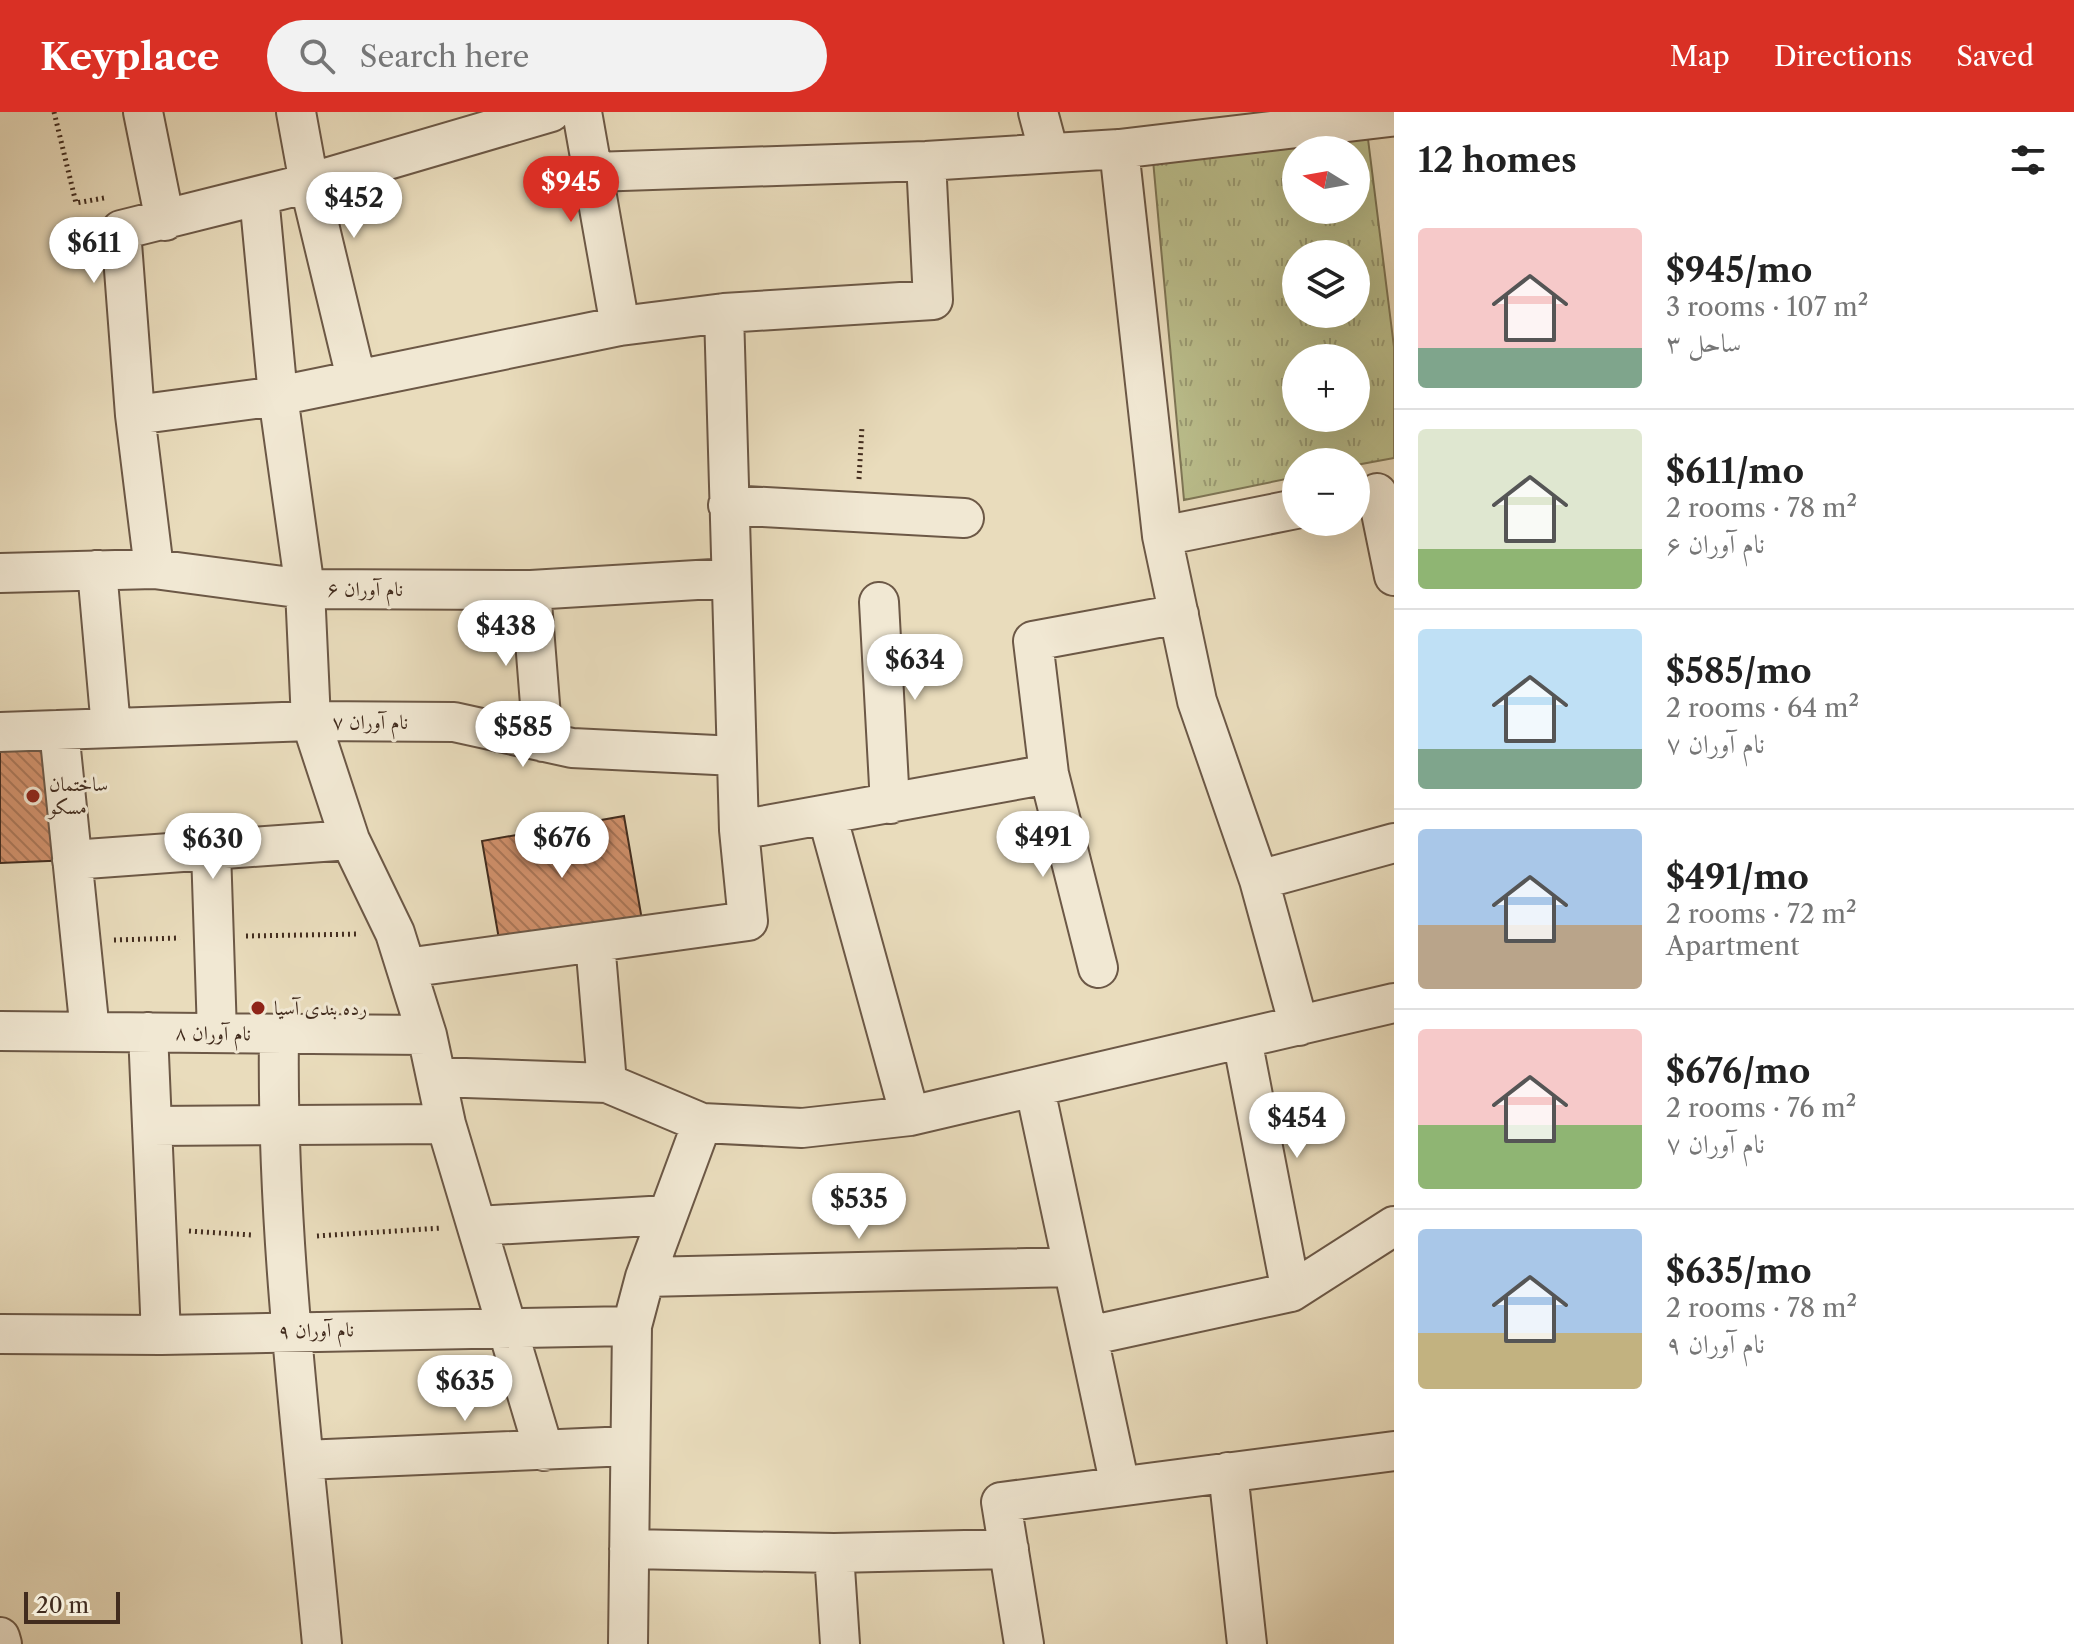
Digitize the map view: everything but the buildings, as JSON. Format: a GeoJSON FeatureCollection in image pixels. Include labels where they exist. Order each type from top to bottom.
{"type":"FeatureCollection","features":[{"type":"Feature","properties":{"kind":"street"},"geometry":{"type":"LineString","coordinates":[[143,112],[165,221]]}},
{"type":"Feature","properties":{"kind":"street"},"geometry":{"type":"LineString","coordinates":[[296,112],[309,183],[356,378]]}},
{"type":"Feature","properties":{"kind":"street"},"geometry":{"type":"LineString","coordinates":[[154,569],[135,415],[121,230],[309,183],[551,112]]}},
{"type":"Feature","properties":{"kind":"street"},"geometry":{"type":"LineString","coordinates":[[582,112],[620,326]]}},
{"type":"Feature","properties":{"kind":"street"},"geometry":{"type":"LineString","coordinates":[[1038,112],[1049,153]]}},
{"type":"Feature","properties":{"kind":"street"},"geometry":{"type":"LineString","coordinates":[[593,172],[926,161],[1119,149],[1182,127],[1275,122],[1391,124]]}},
{"type":"Feature","properties":{"kind":"street"},"geometry":{"type":"LineString","coordinates":[[1119,149],[1162,536],[1197,701],[1259,880],[1299,1026]]}},
{"type":"Feature","properties":{"kind":"street"},"geometry":{"type":"LineString","coordinates":[[135,415],[278,396],[620,326],[724,313],[933,300],[926,161]]}},
{"type":"Feature","properties":{"kind":"street"},"geometry":{"type":"LineString","coordinates":[[259,196],[278,396],[305,589],[311,721],[350,840],[395,933],[427,1035],[446,1124],[544,1451]]}},
{"type":"Feature","properties":{"kind":"street"},"geometry":{"type":"LineString","coordinates":[[406,968],[748,921],[736,756],[724,313]]}},
{"type":"Feature","properties":{"kind":"street"},"geometry":{"type":"LineString","coordinates":[[1376,493],[1394,576]]}},
{"type":"Feature","properties":{"kind":"street"},"geometry":{"type":"LineString","coordinates":[[728,505],[964,518]]}},
{"type":"Feature","properties":{"kind":"street"},"geometry":{"type":"LineString","coordinates":[[1162,536],[1282,512]]}},
{"type":"Feature","properties":{"kind":"street","name":"نام آوران ۶"},"geometry":{"type":"LineString","coordinates":[[0,573],[154,569],[305,589],[531,590],[730,578]]}},
{"type":"Feature","properties":{"kind":"street"},"geometry":{"type":"LineString","coordinates":[[97,570],[111,728]]}},
{"type":"Feature","properties":{"kind":"street"},"geometry":{"type":"LineString","coordinates":[[531,590],[543,742]]}},
{"type":"Feature","properties":{"kind":"street"},"geometry":{"type":"LineString","coordinates":[[879,602],[890,804]]}},
{"type":"Feature","properties":{"kind":"street"},"geometry":{"type":"LineString","coordinates":[[1098,968],[1049,774],[1033,641],[1179,614]]}},
{"type":"Feature","properties":{"kind":"street","name":"نام آوران ۷"},"geometry":{"type":"LineString","coordinates":[[0,732],[311,721],[454,722],[572,748],[736,756]]}},
{"type":"Feature","properties":{"kind":"street"},"geometry":{"type":"LineString","coordinates":[[59,730],[90,1032]]}},
{"type":"Feature","properties":{"kind":"street"},"geometry":{"type":"LineString","coordinates":[[739,830],[1049,774]]}},
{"type":"Feature","properties":{"kind":"street"},"geometry":{"type":"LineString","coordinates":[[827,815],[910,1116]]}},
{"type":"Feature","properties":{"kind":"street"},"geometry":{"type":"LineString","coordinates":[[72,860],[350,840]]}},
{"type":"Feature","properties":{"kind":"street"},"geometry":{"type":"LineString","coordinates":[[1259,880],[1394,843]]}},
{"type":"Feature","properties":{"kind":"street"},"geometry":{"type":"LineString","coordinates":[[211,850],[217,1033]]}},
{"type":"Feature","properties":{"kind":"street"},"geometry":{"type":"LineString","coordinates":[[595,942],[607,1083]]}},
{"type":"Feature","properties":{"kind":"street"},"geometry":{"type":"LineString","coordinates":[[436,1077],[607,1083],[702,1123],[802,1128],[910,1116],[1394,1003]]}},
{"type":"Feature","properties":{"kind":"street","name":"نام آوران ۸"},"geometry":{"type":"LineString","coordinates":[[0,1031],[427,1035]]}},
{"type":"Feature","properties":{"kind":"street"},"geometry":{"type":"LineString","coordinates":[[148,1032],[161,1335]]}},
{"type":"Feature","properties":{"kind":"street"},"geometry":{"type":"LineString","coordinates":[[279,1034],[278,1125],[292,1330],[322,1644]]}},
{"type":"Feature","properties":{"kind":"street"},"geometry":{"type":"LineString","coordinates":[[1242,1039],[1291,1292]]}},
{"type":"Feature","properties":{"kind":"street"},"geometry":{"type":"LineString","coordinates":[[1035,1089],[1120,1486]]}},
{"type":"Feature","properties":{"kind":"street"},"geometry":{"type":"LineString","coordinates":[[628,1644],[632,1326],[645,1277],[702,1123]]}},
{"type":"Feature","properties":{"kind":"street"},"geometry":{"type":"LineString","coordinates":[[152,1126],[446,1124]]}},
{"type":"Feature","properties":{"kind":"street"},"geometry":{"type":"LineString","coordinates":[[477,1226],[667,1215]]}},
{"type":"Feature","properties":{"kind":"street"},"geometry":{"type":"LineString","coordinates":[[1088,1336],[1291,1292],[1394,1226]]}},
{"type":"Feature","properties":{"kind":"street"},"geometry":{"type":"LineString","coordinates":[[645,1277],[1073,1267]]}},
{"type":"Feature","properties":{"kind":"street","name":"نام آوران ۹"},"geometry":{"type":"LineString","coordinates":[[0,1334],[161,1335],[292,1330],[632,1326]]}},
{"type":"Feature","properties":{"kind":"street"},"geometry":{"type":"LineString","coordinates":[[304,1460],[629,1446]]}},
{"type":"Feature","properties":{"kind":"street"},"geometry":{"type":"LineString","coordinates":[[1024,1644],[1001,1502],[1394,1451]]}},
{"type":"Feature","properties":{"kind":"street"},"geometry":{"type":"LineString","coordinates":[[1228,1472],[1247,1644]]}},
{"type":"Feature","properties":{"kind":"street"},"geometry":{"type":"LineString","coordinates":[[629,1549],[834,1553],[1009,1549]]}},
{"type":"Feature","properties":{"kind":"street"},"geometry":{"type":"LineString","coordinates":[[834,1553],[840,1644]]}},
{"type":"Feature","properties":{"kind":"street"},"geometry":{"type":"LineString","coordinates":[[0,1637],[2,1644]]}},
{"type":"Feature","properties":{"kind":"path"},"geometry":{"type":"LineString","coordinates":[[54,112],[76,203],[106,198],[121,230]]}},
{"type":"Feature","properties":{"kind":"path"},"geometry":{"type":"LineString","coordinates":[[858,512],[862,426]]}},
{"type":"Feature","properties":{"kind":"green space"},"geometry":{"type":"Polygon","coordinates":[[[1282,147],[1282,224],[1370,224],[1370,155],[1394,347],[1394,458],[1370,462],[1370,448],[1282,448],[1282,480],[1184,500],[1153,160],[1282,147]]]}},
{"type":"Feature","properties":{"kind":"place","name":"ساختمان مسکو"},"geometry":{"type":"Point","coordinates":[33,796]}},
{"type":"Feature","properties":{"kind":"place","name":"رده بندی آسیا"},"geometry":{"type":"Point","coordinates":[258,1008]}}]}
